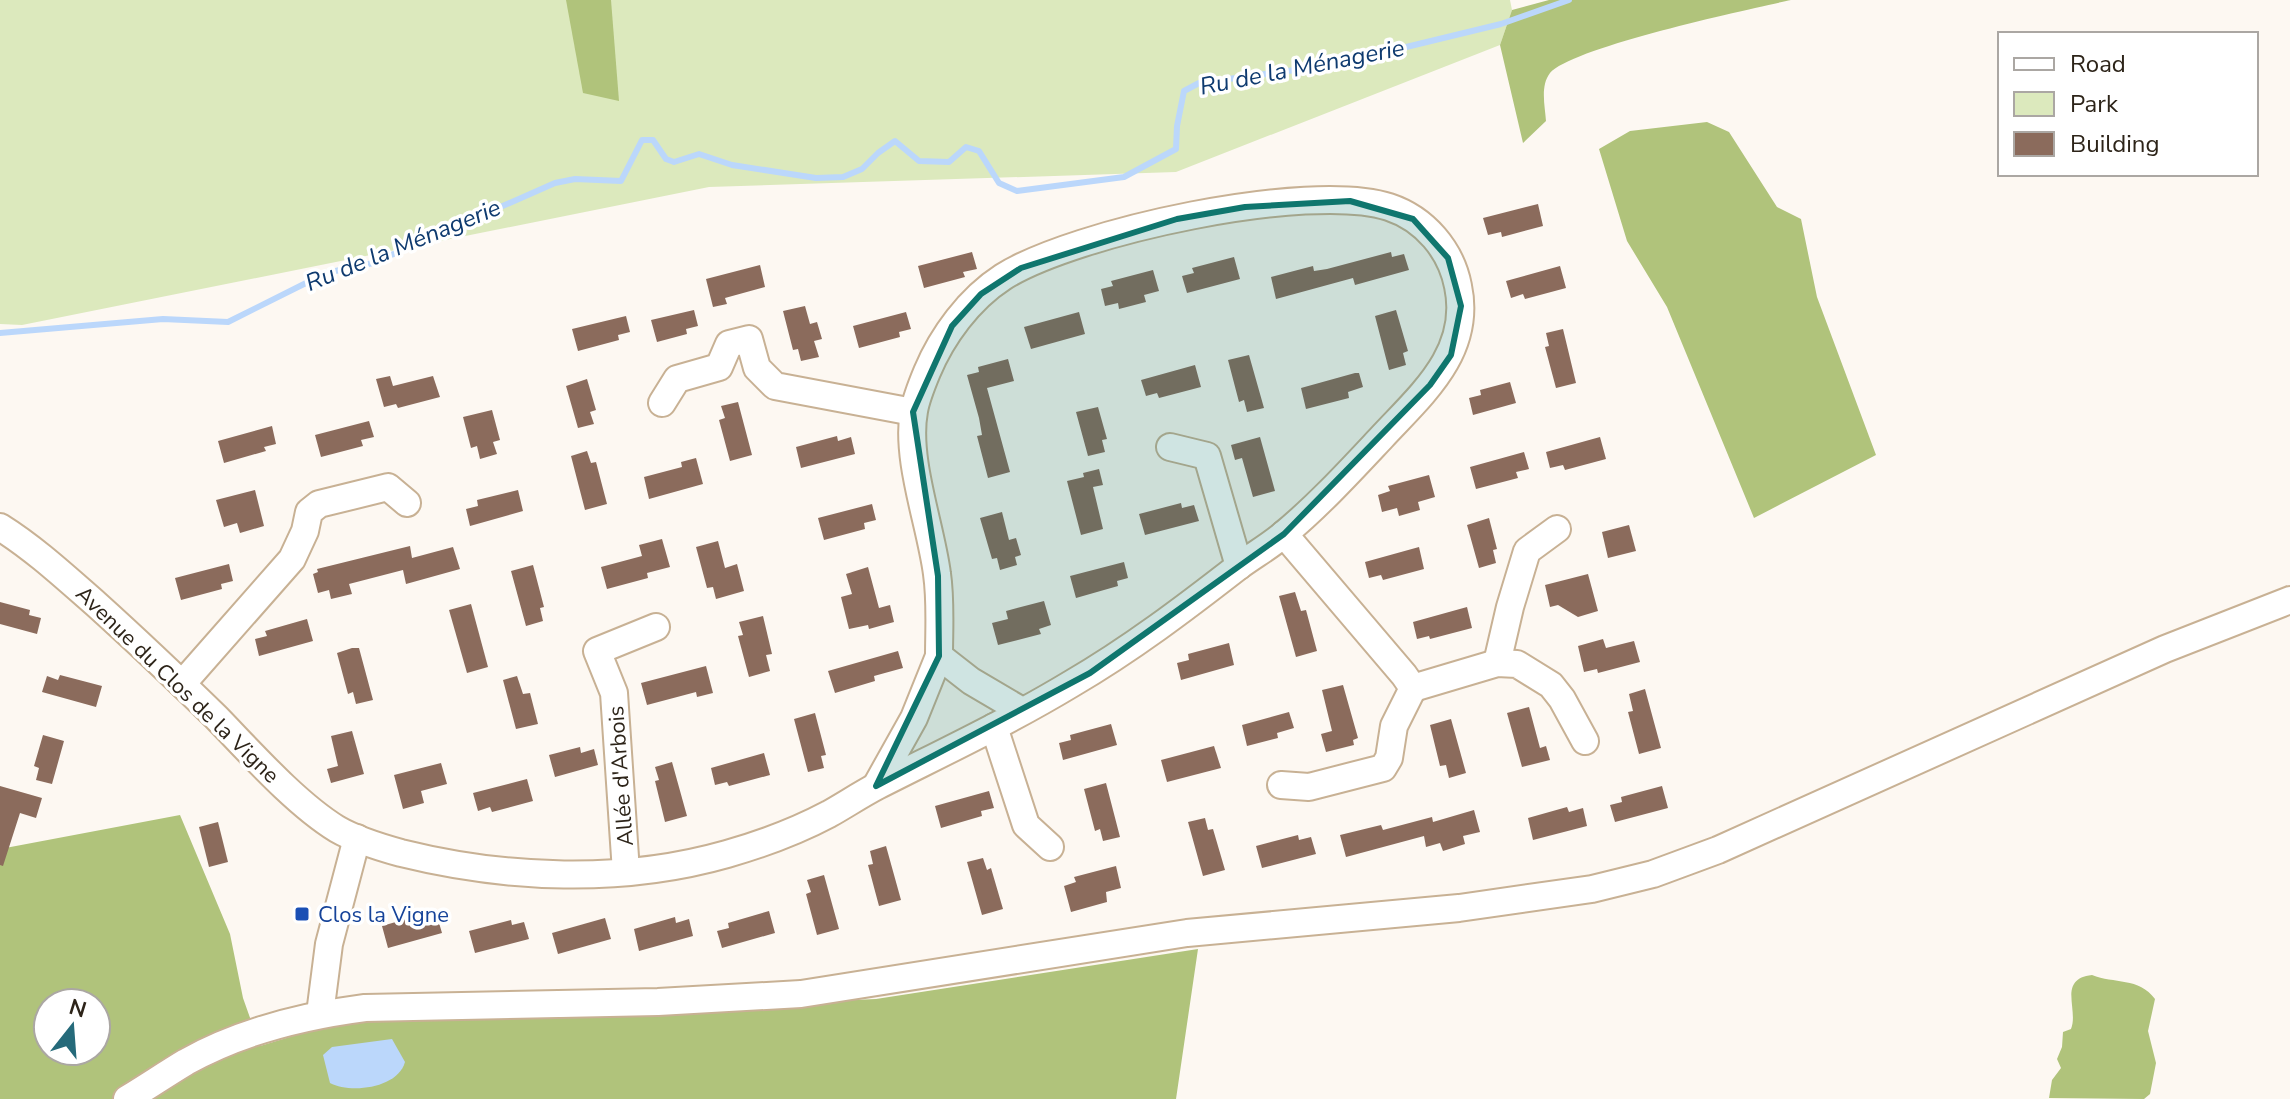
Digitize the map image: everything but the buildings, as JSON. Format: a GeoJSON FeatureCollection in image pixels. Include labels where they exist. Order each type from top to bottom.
{"type":"FeatureCollection","features":[{"type":"Feature","properties":{"kind":"street","name":"Avenue du Clos de la Vigne"},"geometry":{"type":"LineString","coordinates":[[0,527],[31,547],[182,684],[288,789],[334,827],[357,838],[405,854],[507,872],[626,872],[720,856],[760,844],[826,816],[876,786],[1063,689],[1139,641],[1284,534],[1358,462],[1430,385],[1451,355],[1458,337],[1461,306],[1457,282],[1448,258],[1430,232],[1396,209],[1350,201],[1245,207],[1113,235],[1065,249],[1003,277],[981,294],[952,326],[929,367],[913,412],[913,442],[938,576],[939,656],[914,718],[876,786]]}},
{"type":"Feature","properties":{"kind":"street"},"geometry":{"type":"LineString","coordinates":[[662,403],[677,379],[719,367],[729,344],[749,339],[757,368],[775,386],[913,412]]}},
{"type":"Feature","properties":{"kind":"street"},"geometry":{"type":"LineString","coordinates":[[1170,447],[1207,456],[1239,566]]}},
{"type":"Feature","properties":{"kind":"street"},"geometry":{"type":"LineString","coordinates":[[182,684],[292,559],[305,531],[306,518],[313,508],[388,487],[407,503]]}},
{"type":"Feature","properties":{"kind":"street"},"geometry":{"type":"LineString","coordinates":[[1497,663],[1527,551],[1557,529]]}},
{"type":"Feature","properties":{"kind":"street"},"geometry":{"type":"LineString","coordinates":[[1284,534],[1413,688]]}},
{"type":"Feature","properties":{"kind":"street"},"geometry":{"type":"LineString","coordinates":[[127,1099],[213,1049],[262,1029],[320,1014],[365,1008],[658,1002],[801,994],[855,988],[1187,933],[1485,905],[1592,889],[1653,874],[1718,850],[2165,649],[2290,600]]}},
{"type":"Feature","properties":{"kind":"street","name":"Allée d'Arbois"},"geometry":{"type":"LineString","coordinates":[[626,872],[614,693],[597,651],[656,627]]}},
{"type":"Feature","properties":{"kind":"street"},"geometry":{"type":"LineString","coordinates":[[939,656],[971,681],[1022,711]]}},
{"type":"Feature","properties":{"kind":"street"},"geometry":{"type":"LineString","coordinates":[[1281,785],[1309,787],[1383,768],[1389,758],[1394,726],[1413,688],[1497,663],[1517,664],[1551,685],[1585,741]]}},
{"type":"Feature","properties":{"kind":"street"},"geometry":{"type":"LineString","coordinates":[[994,727],[1026,825],[1050,847]]}},
{"type":"Feature","properties":{"kind":"street"},"geometry":{"type":"LineString","coordinates":[[320,1014],[331,932],[357,838]]}},
{"type":"Feature","properties":{"kind":"highlighted area"},"geometry":{"type":"Polygon","coordinates":[[[1350,201],[1413,219],[1448,258],[1461,306],[1451,355],[1430,385],[1284,534],[1090,673],[876,786],[939,656],[938,576],[913,412],[952,326],[981,294],[1021,268],[1177,219],[1245,207],[1350,201]]]}},
{"type":"Feature","properties":{"kind":"green space"},"geometry":{"type":"Polygon","coordinates":[[[0,0],[1510,0],[1512,10],[1500,45],[1176,172],[709,187],[22,325],[0,324],[0,0]]]}},
{"type":"Feature","properties":{"kind":"green space"},"geometry":{"type":"Polygon","coordinates":[[[566,0],[611,0],[619,101],[583,93],[566,0]]]}},
{"type":"Feature","properties":{"kind":"green space"},"geometry":{"type":"Polygon","coordinates":[[[1549,0],[1791,0],[1663,30],[1565,63],[1550,73],[1545,84],[1546,121],[1523,143],[1500,45],[1512,10],[1549,0]]]}},
{"type":"Feature","properties":{"kind":"green space"},"geometry":{"type":"Polygon","coordinates":[[[1707,122],[1729,132],[1777,207],[1801,219],[1817,297],[1876,455],[1754,518],[1667,307],[1627,241],[1599,149],[1630,131],[1707,122]]]}},
{"type":"Feature","properties":{"kind":"green space"},"geometry":{"type":"Polygon","coordinates":[[[180,815],[230,934],[243,998],[260,1046],[339,1022],[876,999],[1198,949],[1176,1099],[0,1099],[0,849],[180,815]]]}},
{"type":"Feature","properties":{"kind":"green space"},"geometry":{"type":"Polygon","coordinates":[[[2092,975],[2142,987],[2155,999],[2148,1031],[2156,1063],[2150,1094],[2144,1099],[2049,1098],[2052,1080],[2061,1068],[2057,1059],[2063,1032],[2071,1029],[2073,1021],[2072,989],[2075,982],[2092,975]]]}},
{"type":"Feature","properties":{"kind":"water"},"geometry":{"type":"Polygon","coordinates":[[[392,1039],[405,1062],[393,1078],[361,1088],[330,1083],[323,1055],[332,1047],[392,1039]]]}},
{"type":"Feature","properties":{"kind":"waterway","name":"Ru de la Ménagerie"},"geometry":{"type":"LineString","coordinates":[[0,333],[163,319],[228,322],[326,273],[373,263],[555,183],[575,179],[621,181],[642,140],[653,140],[666,159],[674,162],[699,154],[732,165],[816,178],[843,177],[862,169],[895,141],[919,161],[949,162],[966,147],[979,151],[999,183],[1017,191],[1124,177],[1176,149],[1184,91],[1199,83],[1332,65],[1501,24],[1569,0]]}},
{"type":"Feature","properties":{"kind":"place","name":"Clos la Vigne"},"geometry":{"type":"Point","coordinates":[302,914]}}]}
